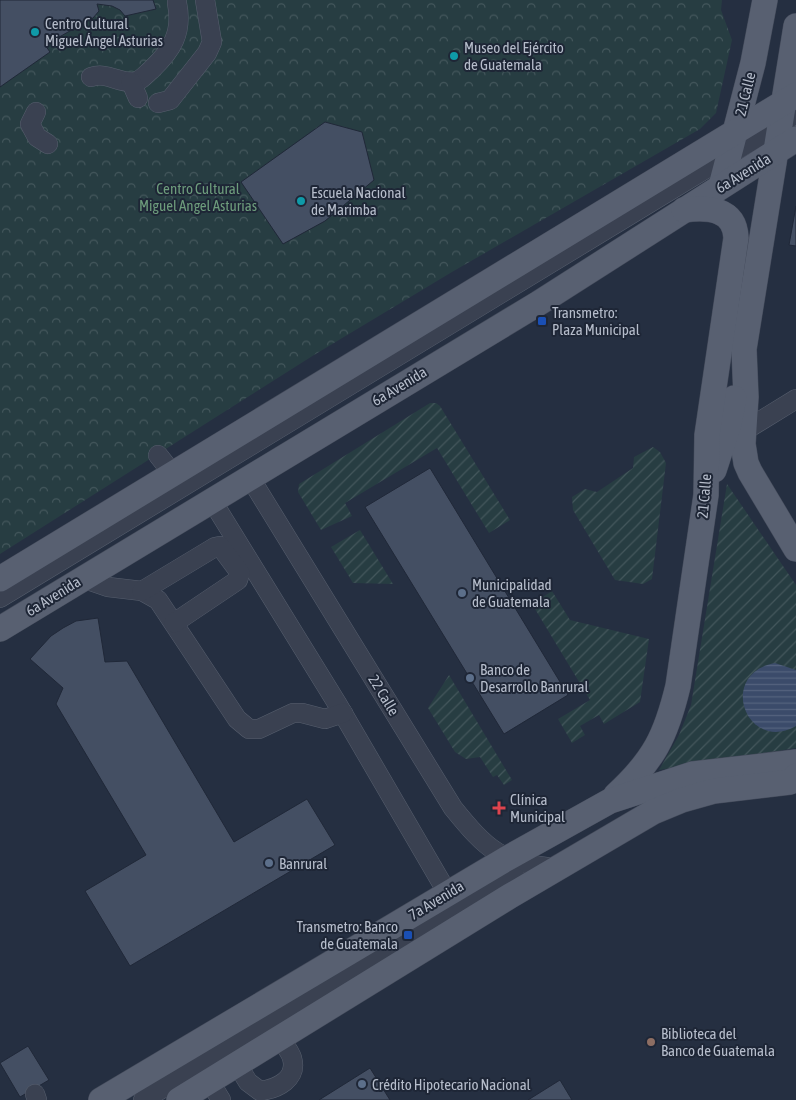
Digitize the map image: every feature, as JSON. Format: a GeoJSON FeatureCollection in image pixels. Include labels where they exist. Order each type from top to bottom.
{"type":"FeatureCollection","features":[{"type":"Feature","properties":{"kind":"main road","name":"21 Calle"},"geometry":{"type":"LineString","coordinates":[[721,186],[753,63],[764,0]]}},
{"type":"Feature","properties":{"kind":"main road"},"geometry":{"type":"LineString","coordinates":[[706,495],[729,424],[744,349],[774,153],[790,115],[796,26]]}},
{"type":"Feature","properties":{"kind":"main road"},"geometry":{"type":"LineString","coordinates":[[0,579],[166,464],[732,144],[790,115]]}},
{"type":"Feature","properties":{"kind":"main road","name":"6a Avenida"},"geometry":{"type":"LineString","coordinates":[[0,629],[249,476],[539,303],[774,153]]}},
{"type":"Feature","properties":{"kind":"main road","name":"21 Calle"},"geometry":{"type":"LineString","coordinates":[[610,801],[650,760],[672,713],[706,495],[707,435],[715,392],[736,229],[728,217],[715,209],[684,210]]}},
{"type":"Feature","properties":{"kind":"main road"},"geometry":{"type":"LineString","coordinates":[[744,349],[746,397],[743,444],[750,472],[796,549]]}},
{"type":"Feature","properties":{"kind":"main road","name":"7a Avenida"},"geometry":{"type":"LineString","coordinates":[[101,1100],[506,859],[610,801],[693,774],[794,775]]}},
{"type":"Feature","properties":{"kind":"main road","name":"7a Avenida"},"geometry":{"type":"LineString","coordinates":[[179,1100],[215,1091],[237,1064],[546,867],[653,812],[682,800],[794,775]]}},
{"type":"Feature","properties":{"kind":"street"},"geometry":{"type":"LineString","coordinates":[[158,103],[170,100],[207,52],[212,42],[205,0]]}},
{"type":"Feature","properties":{"kind":"street"},"geometry":{"type":"LineString","coordinates":[[91,77],[107,75],[135,90],[139,80],[169,53],[179,28],[178,3]]}},
{"type":"Feature","properties":{"kind":"street"},"geometry":{"type":"LineString","coordinates":[[169,53],[192,72]]}},
{"type":"Feature","properties":{"kind":"street"},"geometry":{"type":"LineString","coordinates":[[36,112],[30,124],[37,137],[48,144]]}},
{"type":"Feature","properties":{"kind":"street"},"geometry":{"type":"LineString","coordinates":[[0,598],[732,144]]}},
{"type":"Feature","properties":{"kind":"street"},"geometry":{"type":"LineString","coordinates":[[744,431],[796,399]]}},
{"type":"Feature","properties":{"kind":"street","name":"22 Calle"},"geometry":{"type":"LineString","coordinates":[[249,476],[453,808],[475,835],[506,859],[546,867]]}},
{"type":"Feature","properties":{"kind":"street"},"geometry":{"type":"LineString","coordinates":[[211,500],[343,713],[448,894]]}},
{"type":"Feature","properties":{"kind":"street"},"geometry":{"type":"LineString","coordinates":[[142,591],[215,547],[220,546],[240,573],[238,580],[174,624]]}},
{"type":"Feature","properties":{"kind":"street"},"geometry":{"type":"LineString","coordinates":[[82,578],[108,588],[142,591],[158,600],[237,719],[249,729],[259,729],[294,713],[302,713],[324,719],[343,713]]}},
{"type":"Feature","properties":{"kind":"street"},"geometry":{"type":"LineString","coordinates":[[144,1100],[546,867]]}},
{"type":"Feature","properties":{"kind":"street"},"geometry":{"type":"LineString","coordinates":[[237,1064],[248,1082],[260,1091],[274,1090],[285,1083],[292,1073],[292,1058],[279,1037]]}},
{"type":"Feature","properties":{"kind":"green space","name":"Centro Cultural Miguel Angel Asturias"},"geometry":{"type":"Polygon","coordinates":[[[0,0],[722,0],[721,10],[732,40],[716,113],[700,129],[452,272],[314,355],[0,554],[0,0]]]}},
{"type":"Feature","properties":{"kind":"green space"},"geometry":{"type":"Polygon","coordinates":[[[430,403],[436,403],[440,406],[510,520],[489,533],[437,448],[345,503],[352,516],[321,530],[298,492],[299,484],[430,403]]]}},
{"type":"Feature","properties":{"kind":"green space"},"geometry":{"type":"Polygon","coordinates":[[[653,447],[660,452],[666,463],[652,579],[643,584],[615,580],[573,510],[572,497],[585,489],[597,492],[633,468],[634,457],[653,447]]]}},
{"type":"Feature","properties":{"kind":"green space"},"geometry":{"type":"Polygon","coordinates":[[[727,484],[796,585],[796,748],[659,770],[679,735],[691,705],[727,484]]]}},
{"type":"Feature","properties":{"kind":"green space"},"geometry":{"type":"Polygon","coordinates":[[[360,530],[393,584],[353,583],[331,547],[360,530]]]}},
{"type":"Feature","properties":{"kind":"green space"},"geometry":{"type":"Polygon","coordinates":[[[552,591],[570,620],[649,639],[640,702],[604,724],[599,715],[580,726],[585,735],[572,743],[558,719],[590,700],[532,604],[552,591]]]}},
{"type":"Feature","properties":{"kind":"green space"},"geometry":{"type":"Polygon","coordinates":[[[449,675],[512,780],[504,785],[497,775],[493,777],[480,757],[466,759],[455,752],[428,708],[449,675]]]}},
{"type":"Feature","properties":{"kind":"water"},"geometry":{"type":"Polygon","coordinates":[[[775,663],[796,670],[796,726],[779,732],[764,730],[752,721],[745,709],[743,695],[746,681],[757,670],[775,663]]]}},
{"type":"Feature","properties":{"kind":"building","name":"Centro Cultural Miguel Ángel Asturias"},"geometry":{"type":"Polygon","coordinates":[[[0,0],[153,0],[156,9],[125,16],[120,10],[112,6],[97,4],[99,11],[93,18],[45,45],[50,52],[0,87],[0,0]]]}},
{"type":"Feature","properties":{"kind":"building","name":"Escuela Nacional de Marimba"},"geometry":{"type":"Polygon","coordinates":[[[325,122],[362,132],[374,180],[325,221],[283,244],[241,182],[325,122]]]}},
{"type":"Feature","properties":{"kind":"building"},"geometry":{"type":"Polygon","coordinates":[[[796,206],[796,246],[789,245],[796,206]]]}},
{"type":"Feature","properties":{"kind":"building","name":"Municipalidad de Guatemala"},"geometry":{"type":"Polygon","coordinates":[[[430,468],[568,695],[504,734],[365,507],[430,468]]]}},
{"type":"Feature","properties":{"kind":"building"},"geometry":{"type":"Polygon","coordinates":[[[98,618],[105,662],[127,661],[234,842],[307,799],[335,845],[130,966],[85,891],[146,855],[56,704],[63,688],[30,659],[51,636],[63,628],[76,621],[98,618]]]}},
{"type":"Feature","properties":{"kind":"building"},"geometry":{"type":"Polygon","coordinates":[[[28,1046],[49,1080],[20,1097],[0,1063],[28,1046]]]}},
{"type":"Feature","properties":{"kind":"building","name":"Crédito Hipotecario Nacional"},"geometry":{"type":"Polygon","coordinates":[[[370,1068],[390,1100],[319,1100],[370,1068]]]}},
{"type":"Feature","properties":{"kind":"building"},"geometry":{"type":"Polygon","coordinates":[[[560,1080],[572,1100],[528,1100],[560,1080]]]}},
{"type":"Feature","properties":{"kind":"place","name":"Centro Cultural Miguel Ángel Asturias"},"geometry":{"type":"Point","coordinates":[35,32]}},
{"type":"Feature","properties":{"kind":"place","name":"Museo del Ejército de Guatemala"},"geometry":{"type":"Point","coordinates":[454,56]}},
{"type":"Feature","properties":{"kind":"place","name":"Escuela Nacional de Marimba"},"geometry":{"type":"Point","coordinates":[301,201]}},
{"type":"Feature","properties":{"kind":"place","name":"Transmetro: Plaza Municipal"},"geometry":{"type":"Point","coordinates":[542,321]}},
{"type":"Feature","properties":{"kind":"place","name":"Municipalidad de Guatemala"},"geometry":{"type":"Point","coordinates":[462,593]}},
{"type":"Feature","properties":{"kind":"place","name":"Banco de Desarrollo Banrural"},"geometry":{"type":"Point","coordinates":[470,678]}},
{"type":"Feature","properties":{"kind":"place","name":"Clínica Municipal"},"geometry":{"type":"Point","coordinates":[499,808]}},
{"type":"Feature","properties":{"kind":"place","name":"Banrural"},"geometry":{"type":"Point","coordinates":[269,863]}},
{"type":"Feature","properties":{"kind":"place","name":"Transmetro: Banco de Guatemala"},"geometry":{"type":"Point","coordinates":[408,935]}},
{"type":"Feature","properties":{"kind":"place","name":"Biblioteca del Banco de Guatemala"},"geometry":{"type":"Point","coordinates":[651,1042]}},
{"type":"Feature","properties":{"kind":"place","name":"Crédito Hipotecario Nacional"},"geometry":{"type":"Point","coordinates":[362,1084]}}]}
